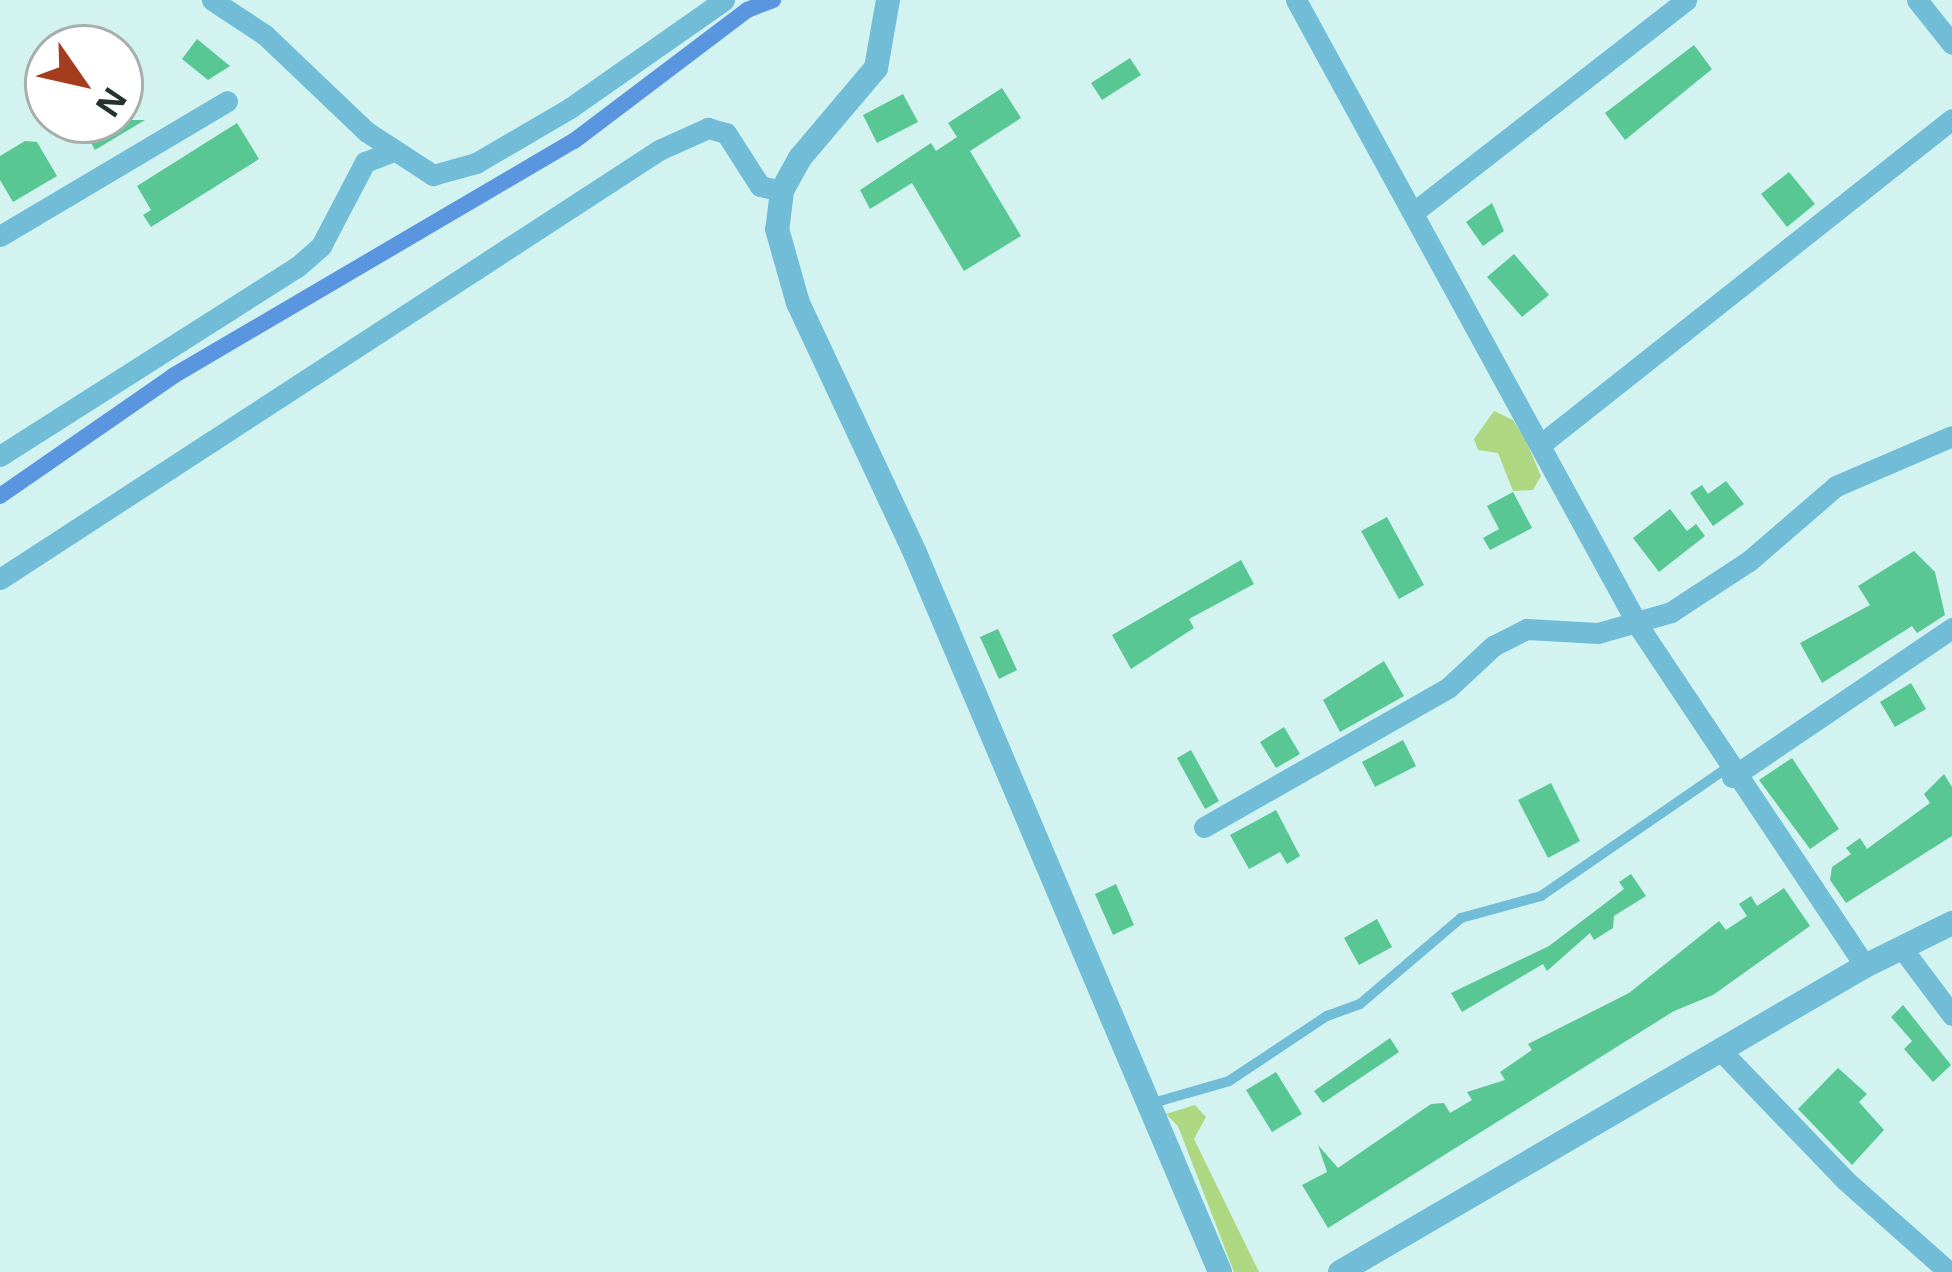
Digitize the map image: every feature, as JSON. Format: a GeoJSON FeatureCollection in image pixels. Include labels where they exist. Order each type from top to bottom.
{"type":"FeatureCollection","features":[{"type":"Feature","properties":{"kind":"street"},"geometry":{"type":"LineString","coordinates":[[212,0],[266,35],[394,151],[434,175],[476,164],[724,0]]}},
{"type":"Feature","properties":{"kind":"street"},"geometry":{"type":"LineString","coordinates":[[888,0],[876,68],[782,191],[777,229],[798,303],[1153,1103],[1220,1272]]}},
{"type":"Feature","properties":{"kind":"street"},"geometry":{"type":"LineString","coordinates":[[1295,0],[1636,622],[1730,773],[1865,966]]}},
{"type":"Feature","properties":{"kind":"street"},"geometry":{"type":"LineString","coordinates":[[1414,212],[1686,0]]}},
{"type":"Feature","properties":{"kind":"street"},"geometry":{"type":"LineString","coordinates":[[1917,0],[1952,44]]}},
{"type":"Feature","properties":{"kind":"street"},"geometry":{"type":"LineString","coordinates":[[0,236],[227,101]]}},
{"type":"Feature","properties":{"kind":"street"},"geometry":{"type":"LineString","coordinates":[[1540,445],[1952,119]]}},
{"type":"Feature","properties":{"kind":"street"},"geometry":{"type":"LineString","coordinates":[[0,579],[406,307],[659,150],[708,128],[726,133],[760,186],[782,191]]}},
{"type":"Feature","properties":{"kind":"street"},"geometry":{"type":"LineString","coordinates":[[0,455],[296,267],[330,233],[365,162],[394,151]]}},
{"type":"Feature","properties":{"kind":"street"},"geometry":{"type":"LineString","coordinates":[[1204,827],[1448,688],[1493,646],[1527,629],[1598,633],[1636,622],[1705,591],[1836,486],[1952,436]]}},
{"type":"Feature","properties":{"kind":"street"},"geometry":{"type":"LineString","coordinates":[[1730,773],[1952,628]]}},
{"type":"Feature","properties":{"kind":"street"},"geometry":{"type":"LineString","coordinates":[[1340,1272],[1865,966],[1904,951],[1952,923]]}},
{"type":"Feature","properties":{"kind":"street"},"geometry":{"type":"LineString","coordinates":[[1904,951],[1952,1015]]}},
{"type":"Feature","properties":{"kind":"street"},"geometry":{"type":"LineString","coordinates":[[1722,1052],[1845,1180],[1949,1272]]}},
{"type":"Feature","properties":{"kind":"lane"},"geometry":{"type":"LineString","coordinates":[[1153,1103],[1229,1081],[1327,1016],[1360,1004],[1461,918],[1540,896],[1730,773]]}},
{"type":"Feature","properties":{"kind":"green space"},"geometry":{"type":"Polygon","coordinates":[[[1494,411],[1513,420],[1526,441],[1541,476],[1533,490],[1513,491],[1498,453],[1478,450],[1474,439],[1494,411]]]}},
{"type":"Feature","properties":{"kind":"green space"},"geometry":{"type":"Polygon","coordinates":[[[1195,1105],[1206,1117],[1194,1139],[1259,1272],[1234,1272],[1178,1126],[1166,1114],[1195,1105]]]}},
{"type":"Feature","properties":{"kind":"building"},"geometry":{"type":"Polygon","coordinates":[[[197,39],[230,66],[208,80],[182,59],[197,39]]]}},
{"type":"Feature","properties":{"kind":"building"},"geometry":{"type":"Polygon","coordinates":[[[1694,45],[1712,69],[1625,140],[1605,113],[1694,45]]]}},
{"type":"Feature","properties":{"kind":"building"},"geometry":{"type":"Polygon","coordinates":[[[1130,58],[1141,75],[1102,100],[1091,83],[1130,58]]]}},
{"type":"Feature","properties":{"kind":"building"},"geometry":{"type":"Polygon","coordinates":[[[1002,88],[1021,118],[970,151],[1021,236],[964,271],[912,183],[870,209],[860,190],[931,143],[936,151],[957,137],[948,123],[1002,88]]]}},
{"type":"Feature","properties":{"kind":"building"},"geometry":{"type":"Polygon","coordinates":[[[903,94],[918,122],[877,143],[863,115],[903,94]]]}},
{"type":"Feature","properties":{"kind":"building"},"geometry":{"type":"Polygon","coordinates":[[[237,123],[259,159],[151,227],[143,215],[151,210],[137,186],[237,123]]]}},
{"type":"Feature","properties":{"kind":"building"},"geometry":{"type":"Polygon","coordinates":[[[24,142],[38,144],[57,176],[13,202],[0,180],[0,156],[24,142]]]}},
{"type":"Feature","properties":{"kind":"building"},"geometry":{"type":"Polygon","coordinates":[[[1789,172],[1815,204],[1787,227],[1761,194],[1789,172]]]}},
{"type":"Feature","properties":{"kind":"building"},"geometry":{"type":"Polygon","coordinates":[[[1492,203],[1504,231],[1483,246],[1466,222],[1492,203]]]}},
{"type":"Feature","properties":{"kind":"building"},"geometry":{"type":"Polygon","coordinates":[[[1514,254],[1549,295],[1522,317],[1487,277],[1514,254]]]}},
{"type":"Feature","properties":{"kind":"building"},"geometry":{"type":"Polygon","coordinates":[[[1726,481],[1744,504],[1713,526],[1690,493],[1702,485],[1708,494],[1726,481]]]}},
{"type":"Feature","properties":{"kind":"building"},"geometry":{"type":"Polygon","coordinates":[[[1513,492],[1532,528],[1490,550],[1483,538],[1499,529],[1487,506],[1513,492]]]}},
{"type":"Feature","properties":{"kind":"building"},"geometry":{"type":"Polygon","coordinates":[[[1670,509],[1687,531],[1696,524],[1705,536],[1659,572],[1633,538],[1670,509]]]}},
{"type":"Feature","properties":{"kind":"building"},"geometry":{"type":"Polygon","coordinates":[[[1387,517],[1424,585],[1399,599],[1361,531],[1387,517]]]}},
{"type":"Feature","properties":{"kind":"building"},"geometry":{"type":"Polygon","coordinates":[[[1914,551],[1935,572],[1945,615],[1917,633],[1912,626],[1822,683],[1800,643],[1870,605],[1858,586],[1914,551]]]}},
{"type":"Feature","properties":{"kind":"building"},"geometry":{"type":"Polygon","coordinates":[[[1241,560],[1254,584],[1189,619],[1194,628],[1131,669],[1112,635],[1241,560]]]}},
{"type":"Feature","properties":{"kind":"building"},"geometry":{"type":"Polygon","coordinates":[[[998,629],[1017,670],[999,679],[980,637],[998,629]]]}},
{"type":"Feature","properties":{"kind":"building"},"geometry":{"type":"Polygon","coordinates":[[[1384,661],[1404,696],[1340,732],[1323,700],[1384,661]]]}},
{"type":"Feature","properties":{"kind":"building"},"geometry":{"type":"Polygon","coordinates":[[[1911,683],[1926,709],[1895,727],[1880,702],[1911,683]]]}},
{"type":"Feature","properties":{"kind":"building"},"geometry":{"type":"Polygon","coordinates":[[[1284,727],[1300,754],[1276,768],[1260,742],[1284,727]]]}},
{"type":"Feature","properties":{"kind":"building"},"geometry":{"type":"Polygon","coordinates":[[[1403,740],[1416,766],[1375,787],[1362,762],[1403,740]]]}},
{"type":"Feature","properties":{"kind":"building"},"geometry":{"type":"Polygon","coordinates":[[[1191,750],[1219,801],[1205,809],[1177,758],[1191,750]]]}},
{"type":"Feature","properties":{"kind":"building"},"geometry":{"type":"Polygon","coordinates":[[[1792,758],[1839,829],[1810,849],[1759,780],[1792,758]]]}},
{"type":"Feature","properties":{"kind":"building"},"geometry":{"type":"Polygon","coordinates":[[[1944,774],[1952,787],[1952,836],[1846,903],[1830,880],[1832,867],[1851,854],[1846,848],[1860,838],[1867,849],[1930,803],[1924,794],[1944,774]]]}},
{"type":"Feature","properties":{"kind":"building"},"geometry":{"type":"Polygon","coordinates":[[[1551,783],[1580,841],[1548,858],[1518,800],[1551,783]]]}},
{"type":"Feature","properties":{"kind":"building"},"geometry":{"type":"Polygon","coordinates":[[[1276,810],[1300,856],[1287,864],[1280,852],[1249,869],[1230,835],[1276,810]]]}},
{"type":"Feature","properties":{"kind":"building"},"geometry":{"type":"Polygon","coordinates":[[[1631,874],[1646,896],[1614,916],[1613,928],[1594,940],[1590,933],[1547,971],[1543,964],[1462,1012],[1451,993],[1549,946],[1624,889],[1619,882],[1631,874]]]}},
{"type":"Feature","properties":{"kind":"building"},"geometry":{"type":"Polygon","coordinates":[[[1116,884],[1134,925],[1113,935],[1095,894],[1116,884]]]}},
{"type":"Feature","properties":{"kind":"building"},"geometry":{"type":"Polygon","coordinates":[[[1784,888],[1810,926],[1713,995],[1674,1011],[1328,1228],[1302,1185],[1327,1172],[1318,1145],[1338,1168],[1431,1104],[1444,1103],[1450,1113],[1472,1100],[1467,1092],[1505,1080],[1500,1072],[1532,1050],[1528,1044],[1629,993],[1719,921],[1726,930],[1747,916],[1739,904],[1751,896],[1757,906],[1784,888]]]}},
{"type":"Feature","properties":{"kind":"building"},"geometry":{"type":"Polygon","coordinates":[[[1377,919],[1392,947],[1359,965],[1344,938],[1377,919]]]}},
{"type":"Feature","properties":{"kind":"building"},"geometry":{"type":"Polygon","coordinates":[[[1903,1005],[1951,1065],[1933,1082],[1904,1049],[1912,1041],[1891,1017],[1903,1005]]]}},
{"type":"Feature","properties":{"kind":"building"},"geometry":{"type":"Polygon","coordinates":[[[1390,1038],[1399,1052],[1323,1103],[1314,1091],[1390,1038]]]}},
{"type":"Feature","properties":{"kind":"building"},"geometry":{"type":"Polygon","coordinates":[[[1838,1068],[1867,1094],[1859,1102],[1884,1130],[1852,1165],[1798,1109],[1838,1068]]]}},
{"type":"Feature","properties":{"kind":"building"},"geometry":{"type":"Polygon","coordinates":[[[1276,1072],[1302,1114],[1272,1132],[1246,1090],[1276,1072]]]}},
{"type":"Feature","properties":{"kind":"waterway"},"geometry":{"type":"LineString","coordinates":[[0,496],[173,376],[574,141],[747,10],[773,0]]}}]}
